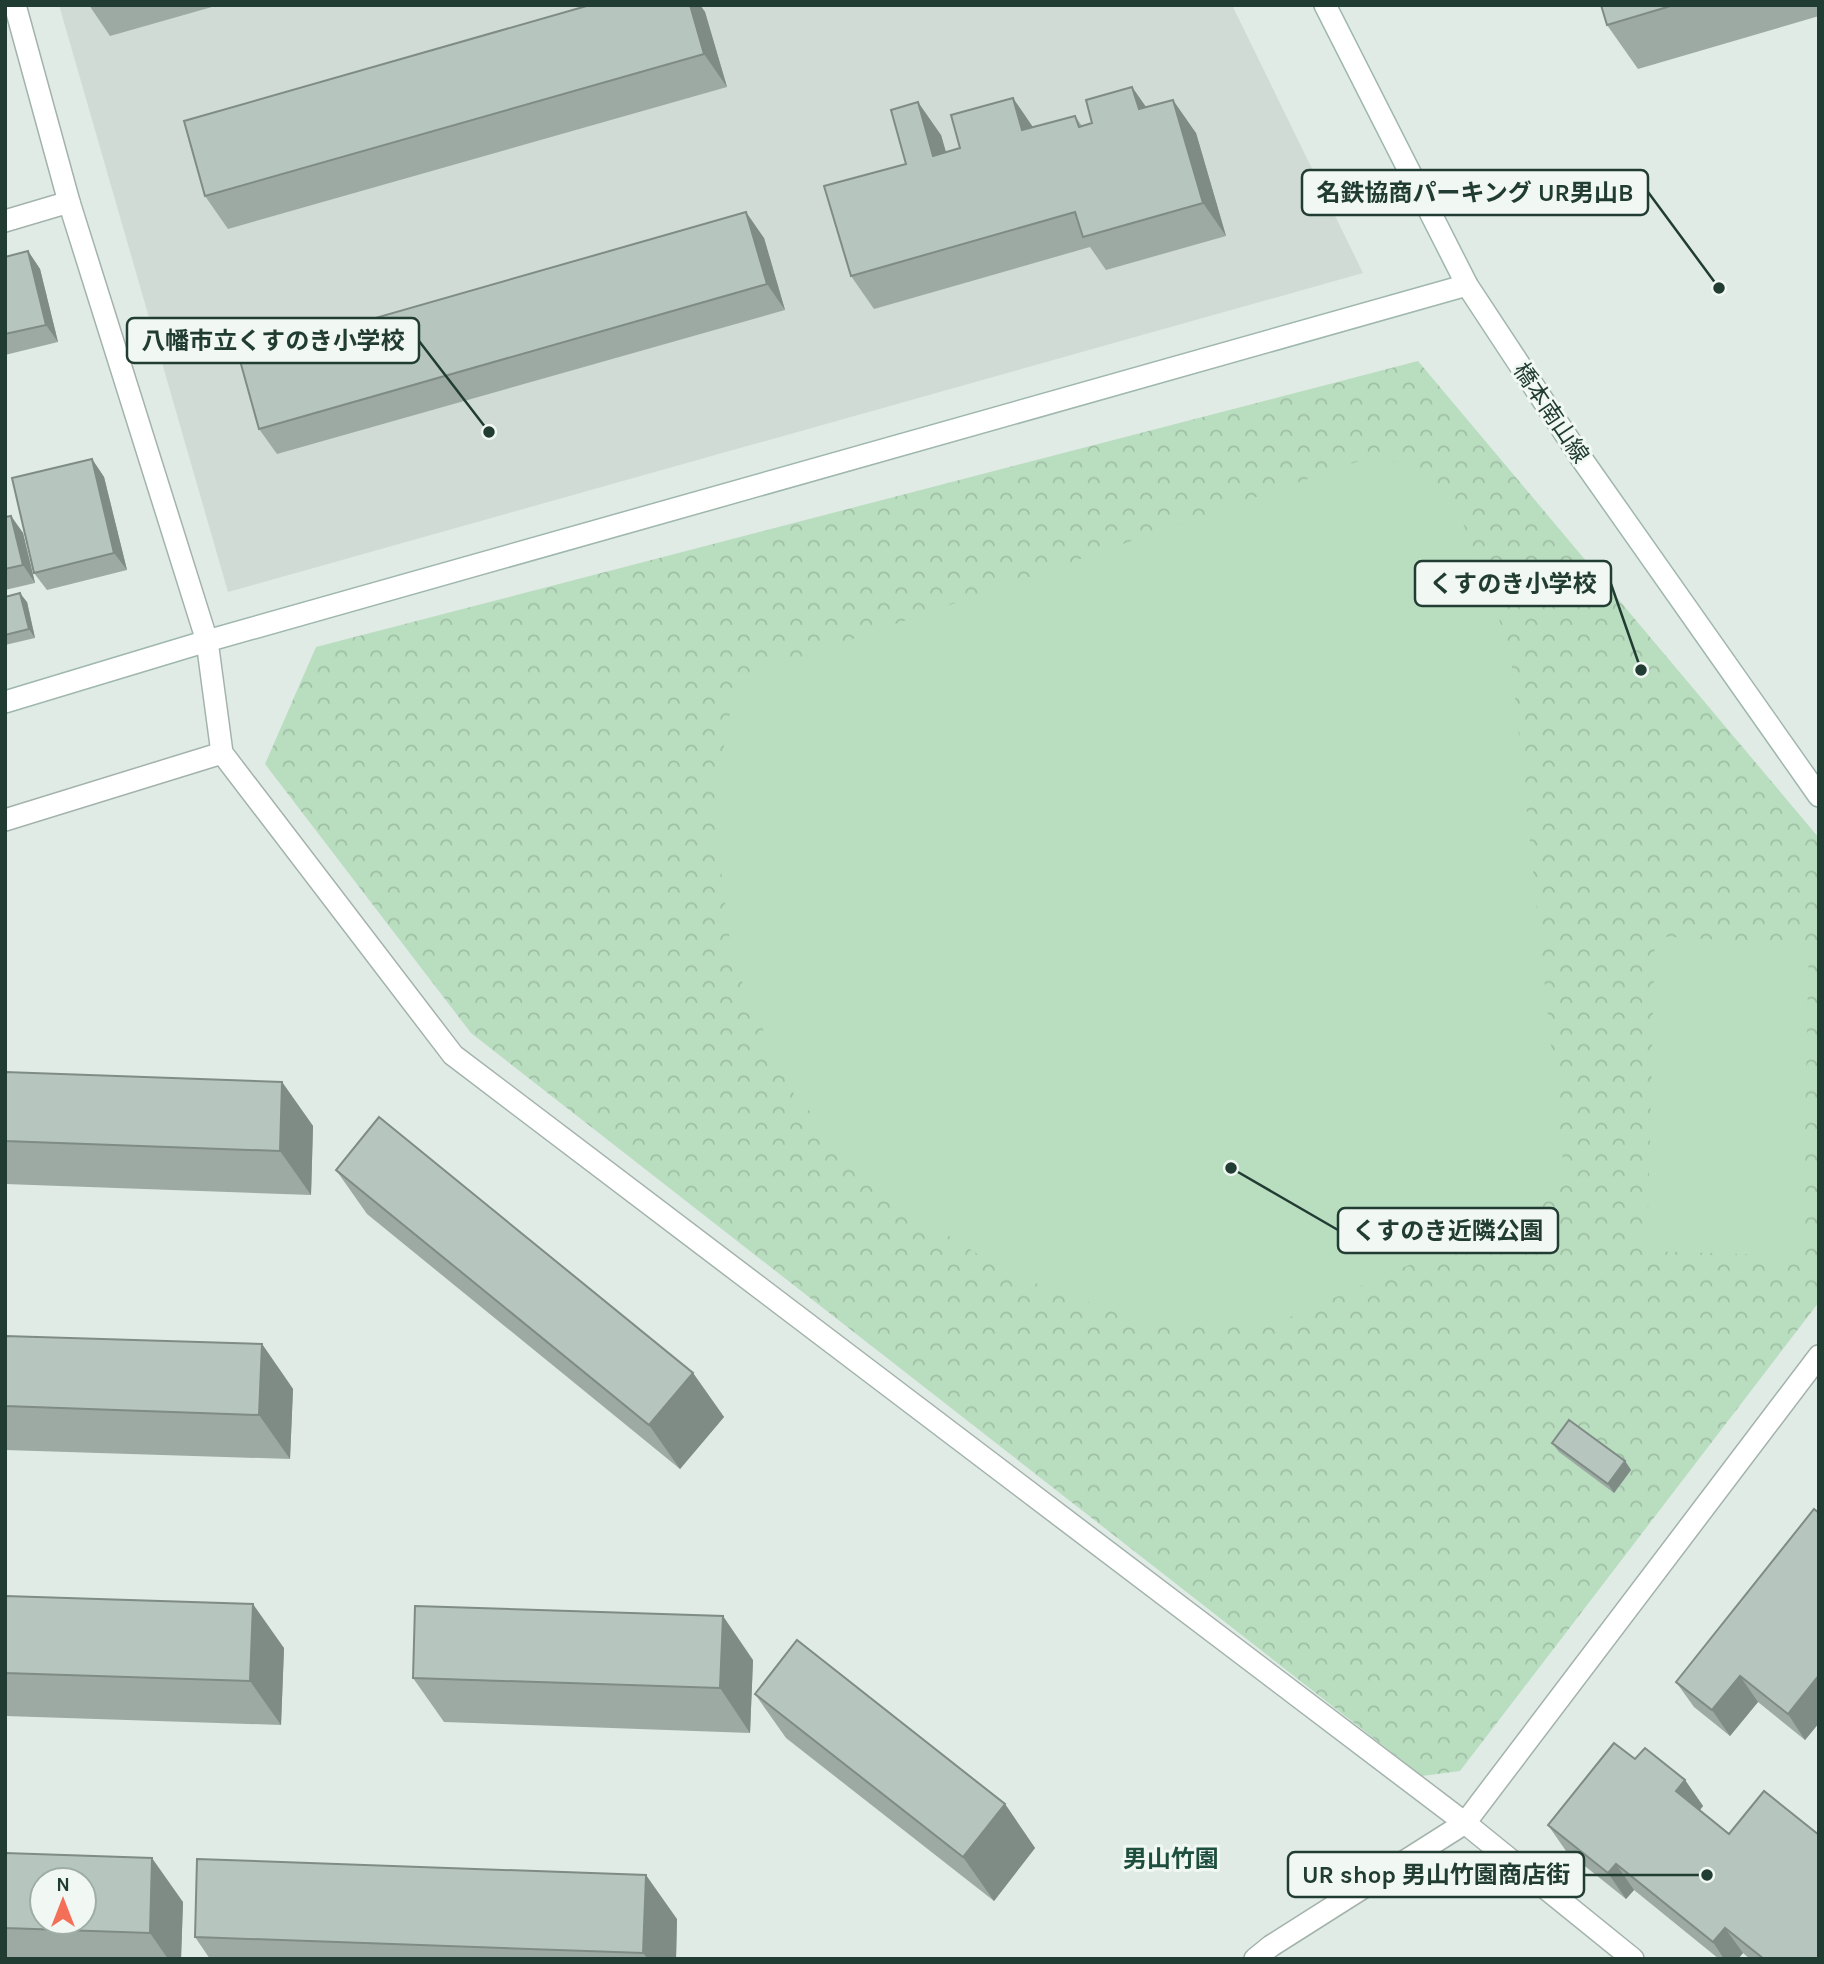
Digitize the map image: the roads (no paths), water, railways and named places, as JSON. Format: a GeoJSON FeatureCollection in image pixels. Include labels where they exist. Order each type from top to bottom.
{"type":"FeatureCollection","features":[{"type":"Feature","properties":{"kind":"street"},"geometry":{"type":"LineString","coordinates":[[15,5],[68,202],[207,641],[222,753],[453,1055],[1465,1823],[1633,1959]]}},
{"type":"Feature","properties":{"kind":"street","name":"橋本南山線"},"geometry":{"type":"LineString","coordinates":[[1325,5],[1467,285],[1579,455],[1819,796]]}},
{"type":"Feature","properties":{"kind":"street"},"geometry":{"type":"LineString","coordinates":[[5,221],[68,202]]}},
{"type":"Feature","properties":{"kind":"street"},"geometry":{"type":"LineString","coordinates":[[5,702],[207,641],[1467,285]]}},
{"type":"Feature","properties":{"kind":"street"},"geometry":{"type":"LineString","coordinates":[[5,820],[222,753]]}},
{"type":"Feature","properties":{"kind":"street"},"geometry":{"type":"LineString","coordinates":[[1255,1959],[1270,1946],[1465,1823],[1819,1356]]}},
{"type":"Feature","properties":{"kind":"place","name":"名鉄協商パーキング UR男山B"},"geometry":{"type":"Point","coordinates":[1719,288]}},
{"type":"Feature","properties":{"kind":"place","name":"八幡市立くすのき小学校"},"geometry":{"type":"Point","coordinates":[489,432]}},
{"type":"Feature","properties":{"kind":"place","name":"くすのき小学校"},"geometry":{"type":"Point","coordinates":[1641,670]}},
{"type":"Feature","properties":{"kind":"place","name":"くすのき近隣公園"},"geometry":{"type":"Point","coordinates":[1231,1168]}},
{"type":"Feature","properties":{"kind":"place","name":"UR shop 男山竹園商店街"},"geometry":{"type":"Point","coordinates":[1707,1875]}},
{"type":"Feature","properties":{"kind":"district","name":"男山竹園"},"geometry":{"type":"Point","coordinates":[1171,1859]}}]}
